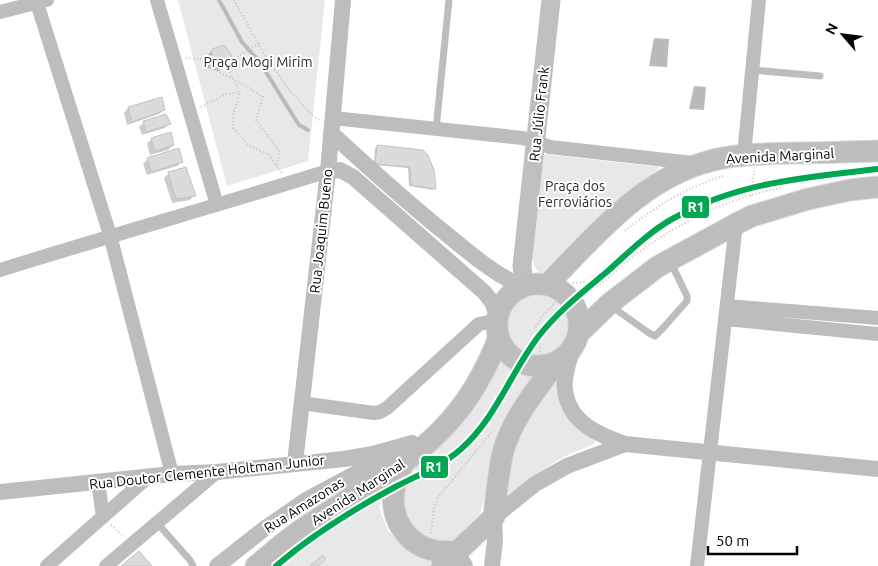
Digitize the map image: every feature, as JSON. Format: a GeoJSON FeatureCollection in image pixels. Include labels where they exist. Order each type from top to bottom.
{"type":"FeatureCollection","features":[{"type":"Feature","properties":{"kind":"main road","name":"Rua Júlio Frank"},"geometry":{"type":"LineString","coordinates":[[523,287],[522,266],[551,0]]}},
{"type":"Feature","properties":{"kind":"main road","name":"Avenida Marginal"},"geometry":{"type":"LineString","coordinates":[[561,287],[605,225],[636,198],[671,177],[700,164],[750,155],[878,151]]}},
{"type":"Feature","properties":{"kind":"main road"},"geometry":{"type":"LineString","coordinates":[[498,324],[502,345],[515,358],[527,365],[547,364],[565,356],[609,304],[669,260],[744,220],[808,199],[850,190],[878,187]]}},
{"type":"Feature","properties":{"kind":"main road"},"geometry":{"type":"LineString","coordinates":[[523,287],[535,284],[561,287],[577,311],[579,322],[576,341]]}},
{"type":"Feature","properties":{"kind":"main road","name":"Avenida Marginal"},"geometry":{"type":"LineString","coordinates":[[256,566],[303,529],[403,464],[449,423],[470,397],[495,349],[498,324],[506,300],[523,287]]}},
{"type":"Feature","properties":{"kind":"main road"},"geometry":{"type":"LineString","coordinates":[[403,464],[394,487],[396,517],[401,528],[408,537],[455,561],[494,517],[496,485],[504,451],[514,425],[547,364]]}},
{"type":"Feature","properties":{"kind":"street"},"geometry":{"type":"LineString","coordinates":[[157,0],[217,205]]}},
{"type":"Feature","properties":{"kind":"street","name":"Rua Joaquim Bueno"},"geometry":{"type":"LineString","coordinates":[[295,463],[328,171],[343,0]]}},
{"type":"Feature","properties":{"kind":"street"},"geometry":{"type":"LineString","coordinates":[[750,155],[752,70],[759,0]]}},
{"type":"Feature","properties":{"kind":"street"},"geometry":{"type":"LineString","coordinates":[[0,12],[40,1],[110,235],[172,474]]}},
{"type":"Feature","properties":{"kind":"street"},"geometry":{"type":"LineString","coordinates":[[332,126],[436,129],[523,138],[550,147],[700,164]]}},
{"type":"Feature","properties":{"kind":"street"},"geometry":{"type":"LineString","coordinates":[[332,126],[423,215],[485,266],[501,277],[523,287]]}},
{"type":"Feature","properties":{"kind":"street"},"geometry":{"type":"LineString","coordinates":[[0,270],[110,235],[328,171],[340,170],[354,177],[484,292],[492,302],[498,324],[479,324],[387,408],[380,412],[374,413],[301,403]]}},
{"type":"Feature","properties":{"kind":"street"},"geometry":{"type":"LineString","coordinates":[[697,566],[726,312],[744,220]]}},
{"type":"Feature","properties":{"kind":"street"},"geometry":{"type":"LineString","coordinates":[[726,312],[878,318]]}},
{"type":"Feature","properties":{"kind":"street"},"geometry":{"type":"LineString","coordinates":[[726,312],[878,334]]}},
{"type":"Feature","properties":{"kind":"street"},"geometry":{"type":"LineString","coordinates":[[576,341],[566,374],[565,390],[571,408],[582,423],[600,435],[625,444],[878,469]]}},
{"type":"Feature","properties":{"kind":"street","name":"Rua Amazonas"},"geometry":{"type":"LineString","coordinates":[[217,566],[264,529],[306,500],[449,423]]}},
{"type":"Feature","properties":{"kind":"street","name":"Rua Doutor Clemente Holtman Junior"},"geometry":{"type":"LineString","coordinates":[[0,492],[172,474],[217,472],[373,454],[412,443]]}},
{"type":"Feature","properties":{"kind":"street"},"geometry":{"type":"LineString","coordinates":[[492,566],[494,517],[535,484],[567,466],[625,444]]}},
{"type":"Feature","properties":{"kind":"street"},"geometry":{"type":"LineString","coordinates":[[106,566],[217,472]]}},
{"type":"Feature","properties":{"kind":"street"},"geometry":{"type":"LineString","coordinates":[[47,566],[148,477]]}},
{"type":"Feature","properties":{"kind":"street"},"geometry":{"type":"LineString","coordinates":[[98,482],[103,517]]}},
{"type":"Feature","properties":{"kind":"lane"},"geometry":{"type":"LineString","coordinates":[[436,129],[449,0]]}},
{"type":"Feature","properties":{"kind":"lane"},"geometry":{"type":"LineString","coordinates":[[752,70],[820,76]]}},
{"type":"Feature","properties":{"kind":"lane"},"geometry":{"type":"LineString","coordinates":[[609,304],[654,336],[687,301],[669,260]]}},
{"type":"Feature","properties":{"kind":"lane"},"geometry":{"type":"LineString","coordinates":[[157,523],[190,560],[193,566]]}},
{"type":"Feature","properties":{"kind":"path"},"geometry":{"type":"LineString","coordinates":[[234,0],[265,56],[290,91],[313,116],[332,126]]}},
{"type":"Feature","properties":{"kind":"path"},"geometry":{"type":"LineString","coordinates":[[259,44],[238,57],[231,66],[231,73],[240,92],[232,116],[233,128],[248,145],[269,155],[289,183]]}},
{"type":"Feature","properties":{"kind":"path"},"geometry":{"type":"LineString","coordinates":[[174,58],[202,59],[210,67],[262,97],[256,120],[280,152],[276,165]]}},
{"type":"Feature","properties":{"kind":"path"},"geometry":{"type":"LineString","coordinates":[[190,113],[226,94],[240,92]]}},
{"type":"Feature","properties":{"kind":"path"},"geometry":{"type":"LineString","coordinates":[[744,220],[749,211],[750,155]]}},
{"type":"Feature","properties":{"kind":"path"},"geometry":{"type":"LineString","coordinates":[[620,235],[647,213],[682,192],[728,175]]}},
{"type":"Feature","properties":{"kind":"path"},"geometry":{"type":"LineString","coordinates":[[547,364],[542,360],[536,327],[561,287],[580,276]]}},
{"type":"Feature","properties":{"kind":"path"},"geometry":{"type":"LineString","coordinates":[[426,547],[432,528],[436,499],[494,428]]}},
{"type":"Feature","properties":{"kind":"path"},"geometry":{"type":"LineString","coordinates":[[103,517],[131,544]]}},
{"type":"Feature","properties":{"kind":"green space","name":"Praça Mogi Mirim"},"geometry":{"type":"Polygon","coordinates":[[[178,0],[325,0],[308,161],[227,186],[178,0]]]}},
{"type":"Feature","properties":{"kind":"green space","name":"Praça dos Ferroviários"},"geometry":{"type":"Polygon","coordinates":[[[543,154],[660,167],[546,272],[539,273],[534,266],[532,255],[543,154]]]}},
{"type":"Feature","properties":{"kind":"green space"},"geometry":{"type":"Polygon","coordinates":[[[540,292],[553,295],[564,302],[571,313],[574,326],[571,339],[564,350],[553,357],[540,360],[527,357],[516,350],[509,339],[506,326],[509,313],[516,302],[527,295],[540,292]]]}},
{"type":"Feature","properties":{"kind":"green space"},"geometry":{"type":"Polygon","coordinates":[[[500,357],[518,370],[528,373],[540,373],[523,390],[506,419],[489,465],[483,504],[478,521],[458,541],[425,541],[400,515],[402,478],[500,357]]]}},
{"type":"Feature","properties":{"kind":"green space"},"geometry":{"type":"Polygon","coordinates":[[[561,372],[594,437],[595,443],[569,454],[550,465],[506,501],[511,454],[521,429],[561,372]]]}},
{"type":"Feature","properties":{"kind":"green space"},"geometry":{"type":"Polygon","coordinates":[[[381,499],[379,507],[388,531],[407,550],[423,560],[441,561],[434,566],[279,566],[325,532],[381,499]]]}},
{"type":"Feature","properties":{"kind":"shaded area"},"geometry":{"type":"Polygon","coordinates":[[[654,38],[669,39],[667,67],[649,66],[654,38]]]}},
{"type":"Feature","properties":{"kind":"shaded area"},"geometry":{"type":"Polygon","coordinates":[[[694,86],[706,87],[704,110],[689,109],[694,86]]]}},
{"type":"Feature","properties":{"kind":"building"},"geometry":{"type":"Polygon","coordinates":[[[224,45],[232,56],[225,67],[211,64],[212,49],[224,45]]]}},
{"type":"Feature","properties":{"kind":"building"},"geometry":{"type":"Polygon","coordinates":[[[162,97],[165,110],[132,122],[128,107],[162,97]]]}},
{"type":"Feature","properties":{"kind":"building"},"geometry":{"type":"Polygon","coordinates":[[[166,114],[171,124],[146,132],[143,121],[166,114]]]}},
{"type":"Feature","properties":{"kind":"building"},"geometry":{"type":"Polygon","coordinates":[[[171,132],[174,145],[155,151],[151,138],[171,132]]]}},
{"type":"Feature","properties":{"kind":"building"},"geometry":{"type":"Polygon","coordinates":[[[377,145],[423,150],[428,155],[434,170],[436,189],[411,185],[410,167],[375,164],[377,145]]]}},
{"type":"Feature","properties":{"kind":"building"},"geometry":{"type":"Polygon","coordinates":[[[179,148],[183,162],[151,172],[147,158],[179,148]]]}},
{"type":"Feature","properties":{"kind":"building"},"geometry":{"type":"Polygon","coordinates":[[[186,167],[196,196],[176,199],[168,172],[186,167]]]}},
{"type":"Feature","properties":{"kind":"building"},"geometry":{"type":"Polygon","coordinates":[[[139,551],[152,566],[121,566],[139,551]]]}},
{"type":"Feature","properties":{"kind":"building"},"geometry":{"type":"Polygon","coordinates":[[[323,555],[326,559],[318,566],[310,566],[323,555]]]}},
{"type":"Feature","properties":{"kind":"waterway"},"geometry":{"type":"LineString","coordinates":[[219,0],[242,42],[259,61],[299,125],[308,130]]}},
{"type":"Feature","properties":{"kind":"transit line","name":"R1"},"geometry":{"type":"LineString","coordinates":[[276,566],[349,513],[438,465],[461,449],[484,424],[528,351],[546,328],[581,294],[640,242],[665,223],[698,206],[748,189],[773,183],[878,169]]}}]}
